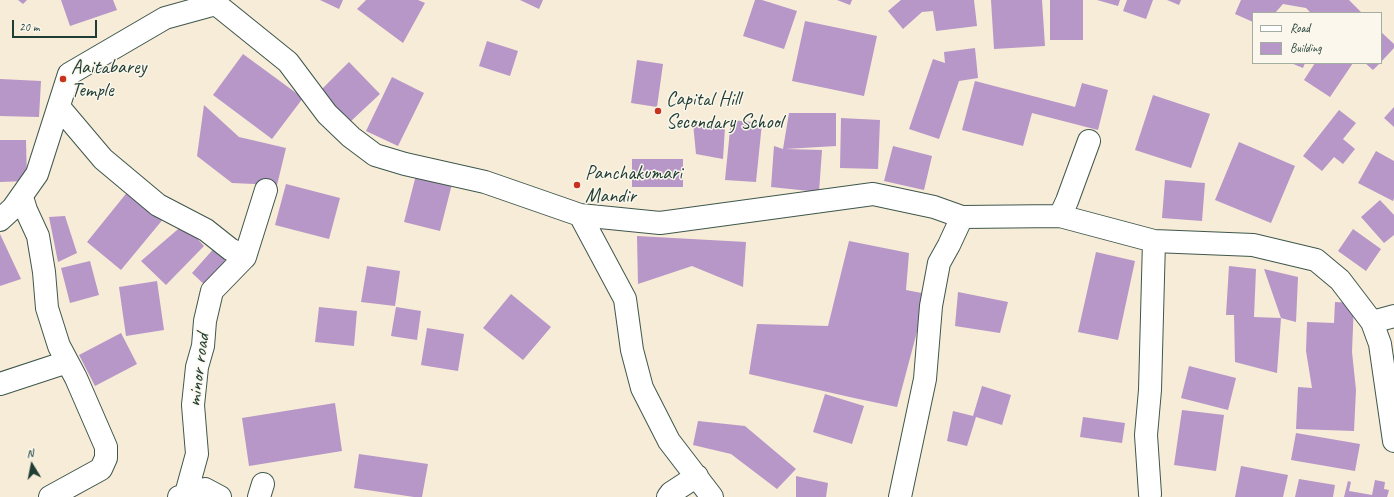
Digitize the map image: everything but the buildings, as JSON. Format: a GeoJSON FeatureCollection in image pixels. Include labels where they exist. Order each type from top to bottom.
{"type":"FeatureCollection","features":[{"type":"Feature","properties":{"kind":"street"},"geometry":{"type":"LineString","coordinates":[[0,220],[22,198],[37,174],[70,74],[165,18],[216,2],[288,62],[327,114],[350,137],[375,155],[405,164],[485,182],[580,215],[660,223],[872,194],[934,207],[962,217],[1060,216],[1154,241],[1253,245],[1316,260],[1340,280],[1372,322],[1380,344],[1394,441]]}},
{"type":"Feature","properties":{"kind":"street","name":"minor road"},"geometry":{"type":"LineString","coordinates":[[59,107],[103,159],[158,205],[206,230],[230,249],[245,257],[212,291],[205,321],[203,346],[197,367],[193,406],[198,454],[182,496]]}},
{"type":"Feature","properties":{"kind":"street"},"geometry":{"type":"LineString","coordinates":[[1060,216],[1089,141]]}},
{"type":"Feature","properties":{"kind":"street"},"geometry":{"type":"LineString","coordinates":[[22,198],[38,236],[44,272],[47,308],[59,346],[76,378],[106,447],[106,458],[101,469],[50,497]]}},
{"type":"Feature","properties":{"kind":"street"},"geometry":{"type":"LineString","coordinates":[[580,215],[625,299],[632,350],[642,388],[669,441],[712,497]]}},
{"type":"Feature","properties":{"kind":"street"},"geometry":{"type":"LineString","coordinates":[[900,497],[925,379],[930,306],[939,263],[962,217]]}},
{"type":"Feature","properties":{"kind":"street"},"geometry":{"type":"LineString","coordinates":[[1150,494],[1146,434],[1150,390],[1154,241]]}},
{"type":"Feature","properties":{"kind":"street"},"geometry":{"type":"LineString","coordinates":[[1372,322],[1394,316]]}},
{"type":"Feature","properties":{"kind":"street"},"geometry":{"type":"LineString","coordinates":[[0,384],[67,362]]}},
{"type":"Feature","properties":{"kind":"street"},"geometry":{"type":"LineString","coordinates":[[668,497],[671,492],[697,476]]}},
{"type":"Feature","properties":{"kind":"street"},"geometry":{"type":"LineString","coordinates":[[182,496],[205,490],[220,497]]}},
{"type":"Feature","properties":{"kind":"place","name":"Aaitabarey Temple"},"geometry":{"type":"Point","coordinates":[63,79]}},
{"type":"Feature","properties":{"kind":"place","name":"Capital Hill Secondary School"},"geometry":{"type":"Point","coordinates":[658,111]}},
{"type":"Feature","properties":{"kind":"place","name":"Panchakumari Mandir"},"geometry":{"type":"Point","coordinates":[577,185]}}]}
